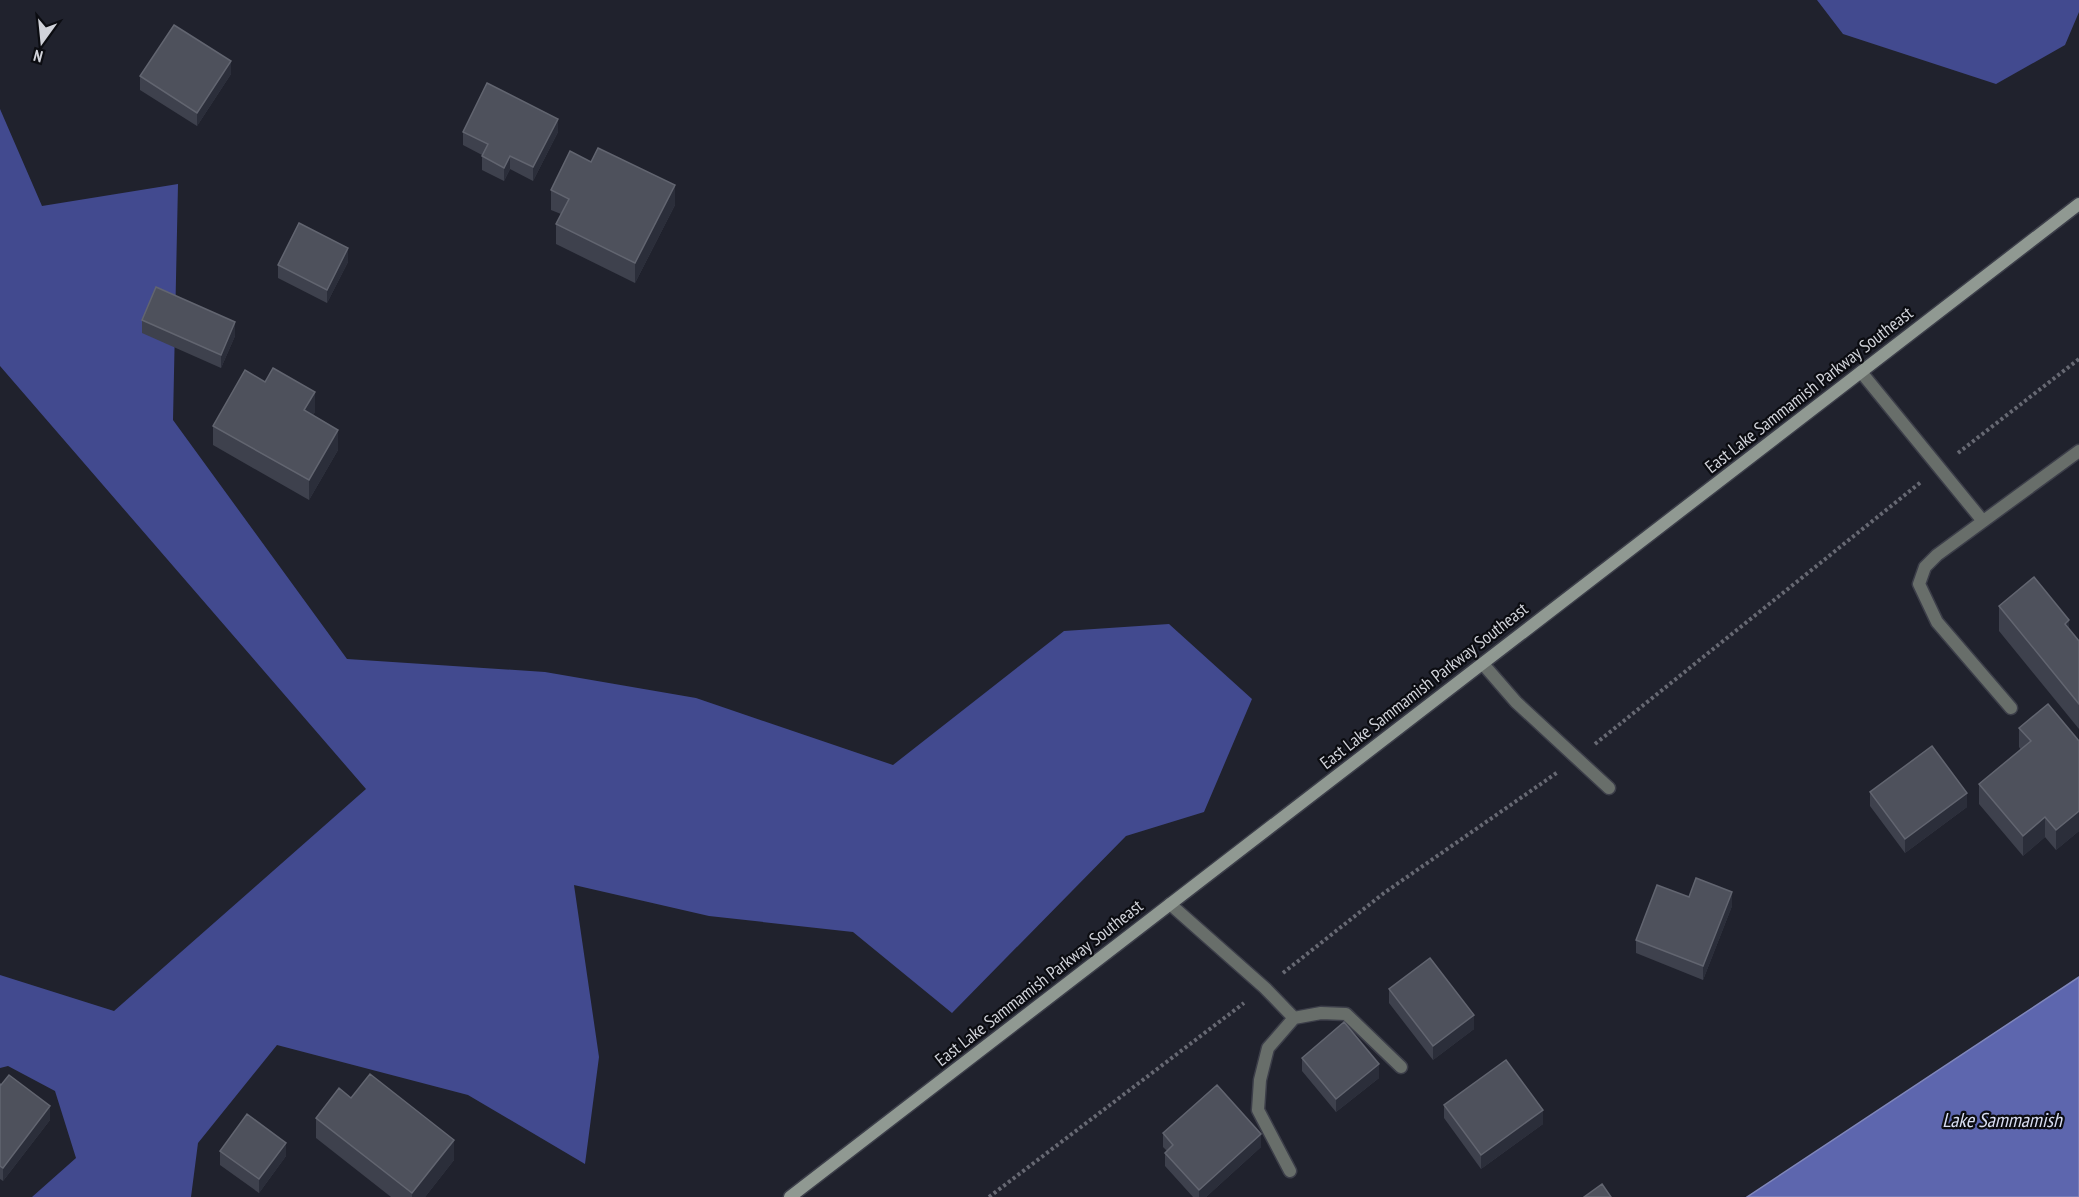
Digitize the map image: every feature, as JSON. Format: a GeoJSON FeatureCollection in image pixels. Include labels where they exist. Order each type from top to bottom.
{"type":"FeatureCollection","features":[{"type":"Feature","properties":{"kind":"main road","name":"East Lake Sammamish Parkway Southeast"},"geometry":{"type":"LineString","coordinates":[[790,1197],[2079,204]]}},
{"type":"Feature","properties":{"kind":"lane"},"geometry":{"type":"LineString","coordinates":[[1861,372],[1983,520]]}},
{"type":"Feature","properties":{"kind":"lane"},"geometry":{"type":"LineString","coordinates":[[2011,708],[1937,622],[1919,584],[1925,567],[1931,561],[1983,520],[2079,451]]}},
{"type":"Feature","properties":{"kind":"lane"},"geometry":{"type":"LineString","coordinates":[[1483,664],[1516,702],[1576,760],[1609,788]]}},
{"type":"Feature","properties":{"kind":"lane"},"geometry":{"type":"LineString","coordinates":[[1170,904],[1265,987],[1294,1018]]}},
{"type":"Feature","properties":{"kind":"lane"},"geometry":{"type":"LineString","coordinates":[[1290,1171],[1258,1110],[1260,1080],[1268,1048],[1294,1018],[1321,1013],[1346,1014],[1401,1067]]}},
{"type":"Feature","properties":{"kind":"path"},"geometry":{"type":"LineString","coordinates":[[989,1197],[1265,987],[1384,893],[1576,760],[1939,467],[2079,359]]}},
{"type":"Feature","properties":{"kind":"shaded area"},"geometry":{"type":"Polygon","coordinates":[[[1817,0],[2079,0],[2079,12],[2065,45],[1996,84],[1843,34],[1817,0]]]}},
{"type":"Feature","properties":{"kind":"shaded area"},"geometry":{"type":"Polygon","coordinates":[[[0,109],[42,206],[178,184],[173,420],[347,659],[545,672],[696,698],[893,765],[1064,631],[1169,624],[1252,699],[1204,812],[1126,836],[952,1013],[853,932],[709,916],[574,885],[599,1057],[585,1164],[468,1095],[277,1045],[198,1143],[191,1197],[32,1197],[76,1158],[55,1091],[8,1066],[0,1068],[0,975],[114,1011],[366,789],[0,366],[0,109]]]}},
{"type":"Feature","properties":{"kind":"water","name":"Lake Sammamish"},"geometry":{"type":"Polygon","coordinates":[[[2079,977],[2079,1197],[1747,1197],[2079,977]]]}},
{"type":"Feature","properties":{"kind":"building"},"geometry":{"type":"Polygon","coordinates":[[[174,25],[231,61],[197,113],[140,76],[174,25]]]}},
{"type":"Feature","properties":{"kind":"building"},"geometry":{"type":"Polygon","coordinates":[[[487,83],[558,119],[533,167],[510,156],[504,168],[482,156],[488,144],[463,132],[487,83]]]}},
{"type":"Feature","properties":{"kind":"building"},"geometry":{"type":"Polygon","coordinates":[[[598,148],[675,185],[635,263],[556,224],[569,199],[551,190],[570,151],[591,162],[598,148]]]}},
{"type":"Feature","properties":{"kind":"building"},"geometry":{"type":"Polygon","coordinates":[[[299,223],[348,248],[327,290],[278,265],[299,223]]]}},
{"type":"Feature","properties":{"kind":"building"},"geometry":{"type":"Polygon","coordinates":[[[156,287],[235,322],[221,355],[142,320],[156,287]]]}},
{"type":"Feature","properties":{"kind":"building"},"geometry":{"type":"Polygon","coordinates":[[[273,368],[315,392],[304,410],[338,430],[309,480],[213,426],[245,370],[265,382],[273,368]]]}},
{"type":"Feature","properties":{"kind":"building"},"geometry":{"type":"Polygon","coordinates":[[[2034,577],[2069,620],[2065,624],[2079,641],[2079,704],[1999,606],[2034,577]]]}},
{"type":"Feature","properties":{"kind":"building"},"geometry":{"type":"Polygon","coordinates":[[[2048,704],[2079,741],[2079,811],[2056,830],[2045,817],[2023,836],[1979,784],[2031,741],[2019,728],[2048,704]]]}},
{"type":"Feature","properties":{"kind":"building"},"geometry":{"type":"Polygon","coordinates":[[[1932,746],[1967,793],[1905,839],[1870,792],[1932,746]]]}},
{"type":"Feature","properties":{"kind":"building"},"geometry":{"type":"Polygon","coordinates":[[[1696,878],[1732,892],[1703,966],[1636,940],[1657,885],[1689,897],[1696,878]]]}},
{"type":"Feature","properties":{"kind":"building"},"geometry":{"type":"Polygon","coordinates":[[[1430,958],[1474,1015],[1433,1046],[1389,989],[1430,958]]]}},
{"type":"Feature","properties":{"kind":"building"},"geometry":{"type":"Polygon","coordinates":[[[1344,1022],[1379,1064],[1336,1099],[1302,1058],[1344,1022]]]}},
{"type":"Feature","properties":{"kind":"building"},"geometry":{"type":"Polygon","coordinates":[[[1506,1060],[1543,1110],[1481,1155],[1444,1105],[1506,1060]]]}},
{"type":"Feature","properties":{"kind":"building"},"geometry":{"type":"Polygon","coordinates":[[[370,1074],[454,1140],[412,1193],[316,1118],[339,1088],[351,1098],[370,1074]]]}},
{"type":"Feature","properties":{"kind":"building"},"geometry":{"type":"Polygon","coordinates":[[[9,1075],[50,1106],[3,1168],[0,1166],[0,1084],[9,1075]]]}},
{"type":"Feature","properties":{"kind":"building"},"geometry":{"type":"Polygon","coordinates":[[[1217,1085],[1261,1134],[1199,1190],[1165,1153],[1173,1145],[1163,1133],[1217,1085]]]}},
{"type":"Feature","properties":{"kind":"building"},"geometry":{"type":"Polygon","coordinates":[[[247,1114],[286,1143],[259,1179],[220,1151],[247,1114]]]}},
{"type":"Feature","properties":{"kind":"building"},"geometry":{"type":"Polygon","coordinates":[[[1602,1184],[1611,1197],[1584,1197],[1602,1184]]]}}]}
